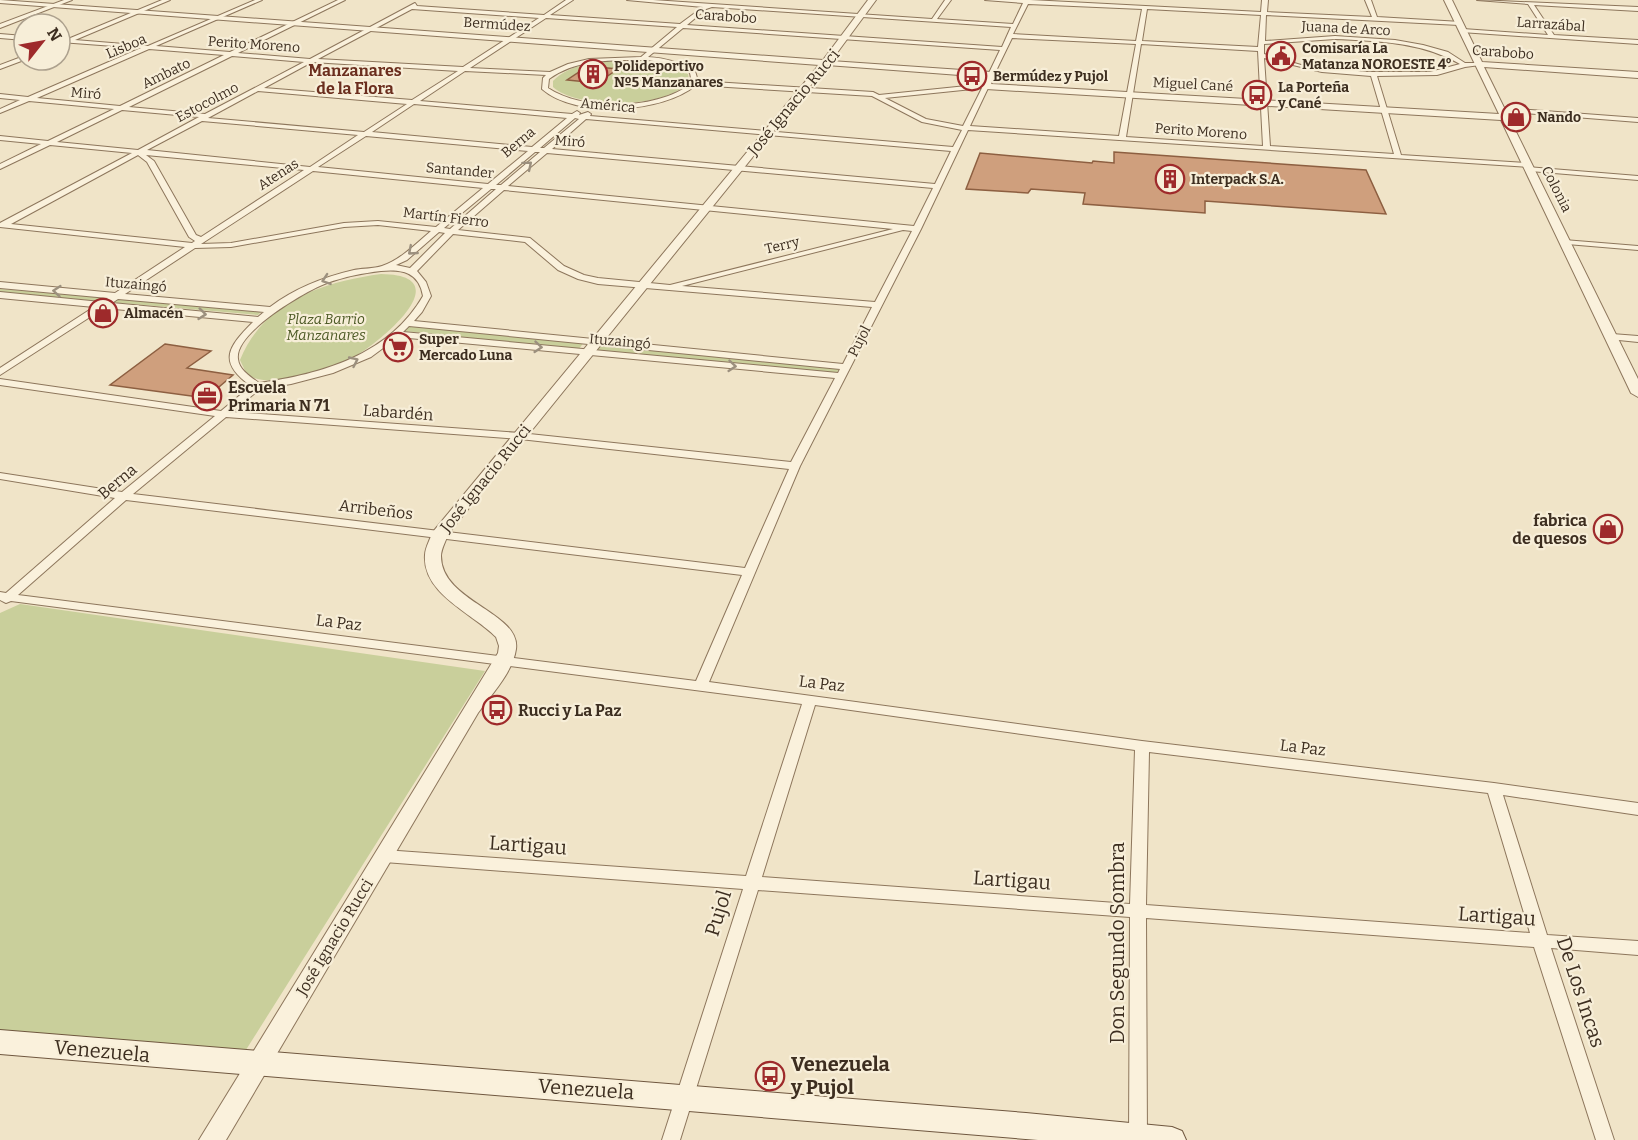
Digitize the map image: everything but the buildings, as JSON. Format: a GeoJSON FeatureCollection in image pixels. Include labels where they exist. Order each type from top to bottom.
{"type":"FeatureCollection","features":[{"type":"Feature","properties":{"kind":"main road","name":"Venezuela"},"geometry":{"type":"LineString","coordinates":[[0,1042],[257,1065],[685,1096],[1172,1140]]}},
{"type":"Feature","properties":{"kind":"street"},"geometry":{"type":"LineString","coordinates":[[0,26],[69,0]]}},
{"type":"Feature","properties":{"kind":"street"},"geometry":{"type":"LineString","coordinates":[[72,38],[167,0]]}},
{"type":"Feature","properties":{"kind":"street","name":"Lisboa"},"geometry":{"type":"LineString","coordinates":[[0,111],[260,0]]}},
{"type":"Feature","properties":{"kind":"street","name":"Ambato"},"geometry":{"type":"LineString","coordinates":[[0,167],[342,0]]}},
{"type":"Feature","properties":{"kind":"street","name":"Estocolmo"},"geometry":{"type":"LineString","coordinates":[[1,226],[424,0]]}},
{"type":"Feature","properties":{"kind":"street","name":"Atenas"},"geometry":{"type":"LineString","coordinates":[[0,372],[570,0]]}},
{"type":"Feature","properties":{"kind":"street"},"geometry":{"type":"LineString","coordinates":[[630,0],[1015,26]]}},
{"type":"Feature","properties":{"kind":"street"},"geometry":{"type":"LineString","coordinates":[[746,8],[754,0]]}},
{"type":"Feature","properties":{"kind":"street","name":"José Ignacio Rucci"},"geometry":{"type":"LineString","coordinates":[[212,1140],[471,709],[502,662],[508,645],[506,635],[456,599],[438,575],[433,552],[440,533],[641,285],[846,38],[872,0]]}},
{"type":"Feature","properties":{"kind":"street"},"geometry":{"type":"LineString","coordinates":[[934,20],[948,0]]}},
{"type":"Feature","properties":{"kind":"street","name":"Larrazábal"},"geometry":{"type":"LineString","coordinates":[[988,0],[1106,3],[1145,8],[1375,19],[1638,42]]}},
{"type":"Feature","properties":{"kind":"street"},"geometry":{"type":"LineString","coordinates":[[1187,10],[1188,0]]}},
{"type":"Feature","properties":{"kind":"street"},"geometry":{"type":"LineString","coordinates":[[1265,0],[1261,49],[1268,147]]}},
{"type":"Feature","properties":{"kind":"street"},"geometry":{"type":"LineString","coordinates":[[1368,0],[1375,19]]}},
{"type":"Feature","properties":{"kind":"street","name":"Colonia"},"geometry":{"type":"LineString","coordinates":[[1448,0],[1528,167],[1567,242],[1638,393]]}},
{"type":"Feature","properties":{"kind":"street"},"geometry":{"type":"LineString","coordinates":[[1480,0],[1638,9]]}},
{"type":"Feature","properties":{"kind":"street","name":"Bermúdez"},"geometry":{"type":"LineString","coordinates":[[0,1],[991,75]]}},
{"type":"Feature","properties":{"kind":"street","name":"Pujol"},"geometry":{"type":"LineString","coordinates":[[700,687],[795,466],[916,229],[1027,1]]}},
{"type":"Feature","properties":{"kind":"street"},"geometry":{"type":"LineString","coordinates":[[1530,3],[1552,36]]}},
{"type":"Feature","properties":{"kind":"street"},"geometry":{"type":"LineString","coordinates":[[639,59],[704,8],[711,6]]}},
{"type":"Feature","properties":{"kind":"street"},"geometry":{"type":"LineString","coordinates":[[659,61],[658,56],[663,50],[714,9],[711,6]]}},
{"type":"Feature","properties":{"kind":"street","name":"Carabobo"},"geometry":{"type":"LineString","coordinates":[[410,7],[1005,49]]}},
{"type":"Feature","properties":{"kind":"street"},"geometry":{"type":"LineString","coordinates":[[1122,138],[1145,8]]}},
{"type":"Feature","properties":{"kind":"street","name":"Carabobo"},"geometry":{"type":"LineString","coordinates":[[1011,36],[1261,49],[1284,63],[1313,69],[1373,73],[1440,73],[1450,71],[1462,63],[1638,75]]}},
{"type":"Feature","properties":{"kind":"street","name":"Juana de Arco"},"geometry":{"type":"LineString","coordinates":[[1261,49],[1297,37],[1406,43],[1440,50],[1462,63]]}},
{"type":"Feature","properties":{"kind":"street","name":"Perito Moreno"},"geometry":{"type":"LineString","coordinates":[[72,43],[549,76]]}},
{"type":"Feature","properties":{"kind":"street"},"geometry":{"type":"LineString","coordinates":[[639,59],[659,61],[688,69],[695,76],[694,85],[682,93],[656,101],[598,105],[553,96],[544,86],[549,76],[574,65],[594,61],[639,59]]}},
{"type":"Feature","properties":{"kind":"street"},"geometry":{"type":"LineString","coordinates":[[1373,73],[1398,156]]}},
{"type":"Feature","properties":{"kind":"street","name":"Perito Moreno"},"geometry":{"type":"LineString","coordinates":[[694,85],[881,97],[924,121],[964,128],[1398,156],[1638,178]]}},
{"type":"Feature","properties":{"kind":"street","name":"Miguel Cané"},"geometry":{"type":"LineString","coordinates":[[881,97],[986,86],[1383,109],[1638,120]]}},
{"type":"Feature","properties":{"kind":"street","name":"América"},"geometry":{"type":"LineString","coordinates":[[258,88],[955,149]]}},
{"type":"Feature","properties":{"kind":"street","name":"Miró"},"geometry":{"type":"LineString","coordinates":[[0,96],[366,134],[937,186]]}},
{"type":"Feature","properties":{"kind":"street","name":"Berna"},"geometry":{"type":"LineString","coordinates":[[383,268],[404,258],[587,104]]}},
{"type":"Feature","properties":{"kind":"street","name":"Berna"},"geometry":{"type":"LineString","coordinates":[[3,599],[257,386],[236,367],[232,358],[239,342],[270,310],[293,294],[346,274],[383,268],[412,271],[452,231],[598,105]]}},
{"type":"Feature","properties":{"kind":"street","name":"Santander"},"geometry":{"type":"LineString","coordinates":[[0,138],[916,229]]}},
{"type":"Feature","properties":{"kind":"street"},"geometry":{"type":"LineString","coordinates":[[138,152],[149,161],[193,237],[200,240]]}},
{"type":"Feature","properties":{"kind":"street"},"geometry":{"type":"LineString","coordinates":[[149,161],[163,155]]}},
{"type":"Feature","properties":{"kind":"street","name":"Martín Fierro"},"geometry":{"type":"LineString","coordinates":[[1,226],[192,246],[231,245],[355,223],[378,223],[527,240],[570,273],[589,279],[877,306]]}},
{"type":"Feature","properties":{"kind":"street","name":"Terry"},"geometry":{"type":"LineString","coordinates":[[668,287],[889,234],[903,228]]}},
{"type":"Feature","properties":{"kind":"street"},"geometry":{"type":"LineString","coordinates":[[1567,242],[1638,248]]}},
{"type":"Feature","properties":{"kind":"street"},"geometry":{"type":"LineString","coordinates":[[257,386],[291,381],[330,371],[368,355],[408,323],[418,312],[427,296],[424,285],[412,271]]}},
{"type":"Feature","properties":{"kind":"street","name":"Ituzaingó"},"geometry":{"type":"LineString","coordinates":[[0,285],[270,310]]}},
{"type":"Feature","properties":{"kind":"street","name":"Ituzaingó"},"geometry":{"type":"LineString","coordinates":[[0,295],[260,320]]}},
{"type":"Feature","properties":{"kind":"street","name":"Ituzaingó"},"geometry":{"type":"LineString","coordinates":[[408,323],[596,342],[843,372]]}},
{"type":"Feature","properties":{"kind":"street","name":"Ituzaingó"},"geometry":{"type":"LineString","coordinates":[[396,334],[843,372]]}},
{"type":"Feature","properties":{"kind":"street"},"geometry":{"type":"LineString","coordinates":[[1612,337],[1638,339]]}},
{"type":"Feature","properties":{"kind":"street","name":"Labardén"},"geometry":{"type":"LineString","coordinates":[[0,382],[224,414],[520,436],[795,466]]}},
{"type":"Feature","properties":{"kind":"street","name":"Arribeños"},"geometry":{"type":"LineString","coordinates":[[0,476],[124,496],[748,572]]}},
{"type":"Feature","properties":{"kind":"street","name":"La Paz"},"geometry":{"type":"LineString","coordinates":[[3,599],[810,700],[1143,746],[1494,788],[1638,809]]}},
{"type":"Feature","properties":{"kind":"street","name":"Pujol"},"geometry":{"type":"LineString","coordinates":[[671,1140],[810,700]]}},
{"type":"Feature","properties":{"kind":"street","name":"Don Segundo Sombra"},"geometry":{"type":"LineString","coordinates":[[1138,1138],[1138,910],[1143,746]]}},
{"type":"Feature","properties":{"kind":"street","name":"De Los Incas"},"geometry":{"type":"LineString","coordinates":[[1494,788],[1540,940],[1605,1140]]}},
{"type":"Feature","properties":{"kind":"street","name":"Lartigau"},"geometry":{"type":"LineString","coordinates":[[384,856],[1638,948]]}},
{"type":"Feature","properties":{"kind":"green space"},"geometry":{"type":"Polygon","coordinates":[[[628,60],[674,67],[688,74],[689,81],[678,90],[663,97],[623,103],[582,100],[553,87],[553,81],[569,70],[598,63],[628,60]]]}},
{"type":"Feature","properties":{"kind":"green space","name":"Plaza Barrio Manzanares"},"geometry":{"type":"Polygon","coordinates":[[[381,274],[405,277],[415,286],[414,298],[406,312],[377,341],[349,360],[314,373],[269,380],[247,375],[240,360],[264,323],[280,309],[317,289],[381,274]]]}},
{"type":"Feature","properties":{"kind":"green space"},"geometry":{"type":"Polygon","coordinates":[[[0,289],[103,297],[98,301],[0,292],[0,289]]]}},
{"type":"Feature","properties":{"kind":"green space"},"geometry":{"type":"Polygon","coordinates":[[[115,298],[262,311],[258,315],[109,302],[115,298]]]}},
{"type":"Feature","properties":{"kind":"green space"},"geometry":{"type":"Polygon","coordinates":[[[410,325],[584,342],[579,349],[404,331],[410,325]]]}},
{"type":"Feature","properties":{"kind":"green space"},"geometry":{"type":"Polygon","coordinates":[[[599,345],[839,368],[837,373],[596,350],[599,345]]]}},
{"type":"Feature","properties":{"kind":"green space"},"geometry":{"type":"Polygon","coordinates":[[[20,604],[485,671],[244,1053],[0,1030],[0,613],[20,604]]]}},
{"type":"Feature","properties":{"kind":"place","name":"Comisaría La Matanza NOROESTE 4°"},"geometry":{"type":"Point","coordinates":[1281,56]}},
{"type":"Feature","properties":{"kind":"place","name":"Polideportivo Nº5 Manzanares"},"geometry":{"type":"Point","coordinates":[593,74]}},
{"type":"Feature","properties":{"kind":"place","name":"Bermúdez y Pujol"},"geometry":{"type":"Point","coordinates":[972,76]}},
{"type":"Feature","properties":{"kind":"place","name":"La Porteña y Cané"},"geometry":{"type":"Point","coordinates":[1257,95]}},
{"type":"Feature","properties":{"kind":"place","name":"Nando"},"geometry":{"type":"Point","coordinates":[1516,117]}},
{"type":"Feature","properties":{"kind":"place","name":"Interpack S.A."},"geometry":{"type":"Point","coordinates":[1170,179]}},
{"type":"Feature","properties":{"kind":"place","name":"Almacén"},"geometry":{"type":"Point","coordinates":[103,313]}},
{"type":"Feature","properties":{"kind":"place","name":"Super Mercado Luna"},"geometry":{"type":"Point","coordinates":[398,347]}},
{"type":"Feature","properties":{"kind":"place","name":"Escuela Primaria N 71"},"geometry":{"type":"Point","coordinates":[207,396]}},
{"type":"Feature","properties":{"kind":"place","name":"fabrica de quesos"},"geometry":{"type":"Point","coordinates":[1608,529]}},
{"type":"Feature","properties":{"kind":"place","name":"Rucci y La Paz"},"geometry":{"type":"Point","coordinates":[497,710]}},
{"type":"Feature","properties":{"kind":"place","name":"Venezuela y Pujol"},"geometry":{"type":"Point","coordinates":[770,1076]}},
{"type":"Feature","properties":{"kind":"district","name":"Manzanares de la Flora"},"geometry":{"type":"Point","coordinates":[355,79]}}]}
